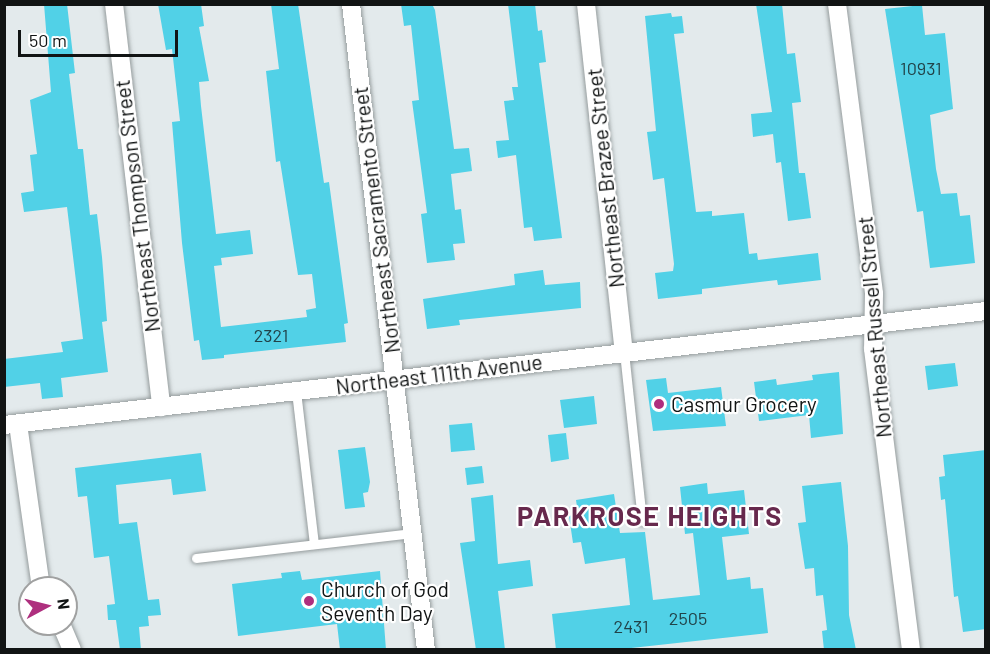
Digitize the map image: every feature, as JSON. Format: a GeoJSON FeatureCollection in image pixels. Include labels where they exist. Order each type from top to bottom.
{"type":"FeatureCollection","features":[{"type":"Feature","properties":{"kind":"street","name":"Northeast Thompson Street"},"geometry":{"type":"LineString","coordinates":[[114,4],[161,407]]}},
{"type":"Feature","properties":{"kind":"street","name":"Northeast Sacramento Street"},"geometry":{"type":"LineString","coordinates":[[351,4],[426,650]]}},
{"type":"Feature","properties":{"kind":"street","name":"Northeast Brazee Street"},"geometry":{"type":"LineString","coordinates":[[586,4],[624,352]]}},
{"type":"Feature","properties":{"kind":"street","name":"Northeast Russell Street"},"geometry":{"type":"LineString","coordinates":[[837,4],[874,294],[873,349],[911,650]]}},
{"type":"Feature","properties":{"kind":"street","name":"Northeast 111th Avenue"},"geometry":{"type":"LineString","coordinates":[[11,424],[986,311]]}},
{"type":"Feature","properties":{"kind":"street"},"geometry":{"type":"LineString","coordinates":[[11,424],[39,576]]}},
{"type":"Feature","properties":{"kind":"street"},"geometry":{"type":"LineString","coordinates":[[66,636],[72,650]]}},
{"type":"Feature","properties":{"kind":"lane"},"geometry":{"type":"LineString","coordinates":[[624,352],[642,521]]}},
{"type":"Feature","properties":{"kind":"lane"},"geometry":{"type":"LineString","coordinates":[[296,391],[314,544]]}},
{"type":"Feature","properties":{"kind":"lane"},"geometry":{"type":"LineString","coordinates":[[196,558],[412,533]]}},
{"type":"Feature","properties":{"kind":"building"},"geometry":{"type":"Polygon","coordinates":[[[44,4],[67,4],[75,73],[69,74],[78,149],[83,149],[90,215],[97,214],[102,257],[107,321],[102,322],[108,372],[61,378],[63,397],[42,399],[40,383],[4,387],[4,359],[63,352],[61,342],[83,339],[67,207],[24,212],[21,193],[34,191],[30,155],[37,154],[30,100],[51,92],[44,4]]]}},
{"type":"Feature","properties":{"kind":"building"},"geometry":{"type":"Polygon","coordinates":[[[158,4],[201,4],[204,26],[199,27],[209,81],[199,82],[216,234],[250,230],[253,254],[221,258],[222,265],[214,266],[221,327],[307,317],[306,310],[316,308],[312,274],[298,275],[280,161],[276,162],[266,71],[279,69],[271,4],[298,4],[324,183],[329,182],[348,323],[344,324],[346,342],[224,355],[224,358],[202,360],[199,340],[194,341],[182,243],[172,122],[180,121],[172,49],[166,50],[158,4]]]}},
{"type":"Feature","properties":{"kind":"building"},"geometry":{"type":"Polygon","coordinates":[[[401,4],[432,4],[435,10],[454,149],[469,148],[472,171],[451,174],[455,210],[461,209],[465,243],[453,244],[455,260],[427,263],[421,214],[427,213],[412,101],[419,100],[411,25],[404,26],[401,4]]]}},
{"type":"Feature","properties":{"kind":"building"},"geometry":{"type":"Polygon","coordinates":[[[508,4],[535,4],[538,31],[542,30],[546,62],[539,63],[562,238],[534,241],[532,227],[524,228],[516,155],[498,158],[496,141],[509,140],[504,101],[514,100],[512,87],[518,87],[508,4]]]}},
{"type":"Feature","properties":{"kind":"building"},"geometry":{"type":"Polygon","coordinates":[[[756,4],[782,4],[787,54],[795,53],[801,102],[792,103],[799,173],[805,173],[811,218],[788,221],[781,162],[776,163],[773,134],[753,137],[751,114],[772,112],[756,4]]]}},
{"type":"Feature","properties":{"kind":"building"},"geometry":{"type":"Polygon","coordinates":[[[922,5],[925,35],[945,33],[953,109],[930,115],[941,194],[957,193],[960,216],[970,215],[975,263],[930,268],[923,211],[917,212],[885,9],[922,5]]]}},
{"type":"Feature","properties":{"kind":"building"},"geometry":{"type":"Polygon","coordinates":[[[671,13],[672,17],[682,16],[684,33],[674,34],[696,212],[712,211],[712,216],[744,213],[749,254],[757,253],[758,260],[818,253],[821,280],[778,285],[777,280],[702,289],[702,294],[658,299],[655,273],[673,271],[674,264],[664,178],[653,180],[647,132],[656,131],[645,16],[671,13]]]}},
{"type":"Feature","properties":{"kind":"building"},"geometry":{"type":"Polygon","coordinates":[[[543,270],[545,285],[580,282],[581,308],[459,320],[460,325],[427,329],[423,299],[515,285],[514,274],[543,270]]]}},
{"type":"Feature","properties":{"kind":"building"},"geometry":{"type":"Polygon","coordinates":[[[955,363],[958,386],[928,390],[925,366],[955,363]]]}},
{"type":"Feature","properties":{"kind":"building"},"geometry":{"type":"Polygon","coordinates":[[[839,372],[843,434],[811,438],[809,415],[759,421],[754,382],[776,379],[777,385],[813,380],[812,375],[839,372]]]}},
{"type":"Feature","properties":{"kind":"building"},"geometry":{"type":"Polygon","coordinates":[[[666,378],[668,393],[721,387],[726,426],[653,431],[646,380],[666,378]]]}},
{"type":"Feature","properties":{"kind":"building"},"geometry":{"type":"Polygon","coordinates":[[[594,396],[597,424],[564,428],[560,400],[594,396]]]}},
{"type":"Feature","properties":{"kind":"building"},"geometry":{"type":"Polygon","coordinates":[[[472,423],[475,450],[451,452],[449,425],[472,423]]]}},
{"type":"Feature","properties":{"kind":"building"},"geometry":{"type":"Polygon","coordinates":[[[566,433],[569,459],[551,462],[548,435],[566,433]]]}},
{"type":"Feature","properties":{"kind":"building"},"geometry":{"type":"Polygon","coordinates":[[[365,447],[370,482],[368,492],[363,493],[365,507],[345,509],[338,450],[365,447]]]}},
{"type":"Feature","properties":{"kind":"building"},"geometry":{"type":"Polygon","coordinates":[[[986,450],[986,629],[963,632],[958,596],[954,597],[945,499],[941,500],[939,477],[945,476],[943,455],[986,450]]]}},
{"type":"Feature","properties":{"kind":"building"},"geometry":{"type":"Polygon","coordinates":[[[201,453],[206,491],[173,495],[171,479],[116,485],[119,524],[137,522],[148,600],[159,599],[161,615],[148,616],[149,626],[139,627],[141,650],[120,650],[116,620],[108,620],[107,605],[115,604],[109,556],[94,558],[87,496],[78,497],[75,468],[201,453]]]}},
{"type":"Feature","properties":{"kind":"building"},"geometry":{"type":"Polygon","coordinates":[[[482,466],[484,483],[467,485],[465,468],[482,466]]]}},
{"type":"Feature","properties":{"kind":"building"},"geometry":{"type":"Polygon","coordinates":[[[841,482],[848,546],[849,615],[856,650],[824,650],[822,631],[827,630],[823,595],[816,596],[814,568],[805,569],[798,523],[806,522],[802,486],[841,482]]]}},
{"type":"Feature","properties":{"kind":"building"},"geometry":{"type":"Polygon","coordinates":[[[707,483],[708,494],[744,490],[749,534],[722,537],[727,580],[750,577],[751,589],[763,588],[768,633],[613,650],[556,650],[552,614],[630,605],[625,558],[585,564],[581,542],[573,543],[569,516],[578,514],[576,500],[614,494],[620,533],[645,532],[653,600],[700,595],[693,533],[685,534],[680,487],[707,483]]]}},
{"type":"Feature","properties":{"kind":"building"},"geometry":{"type":"Polygon","coordinates":[[[493,495],[498,564],[530,560],[533,586],[498,591],[505,650],[476,650],[460,543],[475,541],[471,498],[493,495]]]}},
{"type":"Feature","properties":{"kind":"building","name":"Church of God Seventh Day"},"geometry":{"type":"Polygon","coordinates":[[[300,571],[302,580],[380,571],[386,650],[340,650],[337,624],[238,636],[232,584],[282,578],[281,573],[300,571]]]}},
{"type":"Feature","properties":{"kind":"place","name":"Casmur Grocery"},"geometry":{"type":"Point","coordinates":[659,404]}},
{"type":"Feature","properties":{"kind":"place","name":"Church of God Seventh Day"},"geometry":{"type":"Point","coordinates":[309,601]}},
{"type":"Feature","properties":{"kind":"district","name":"PARKROSE HEIGHTS"},"geometry":{"type":"Point","coordinates":[650,516]}}]}
